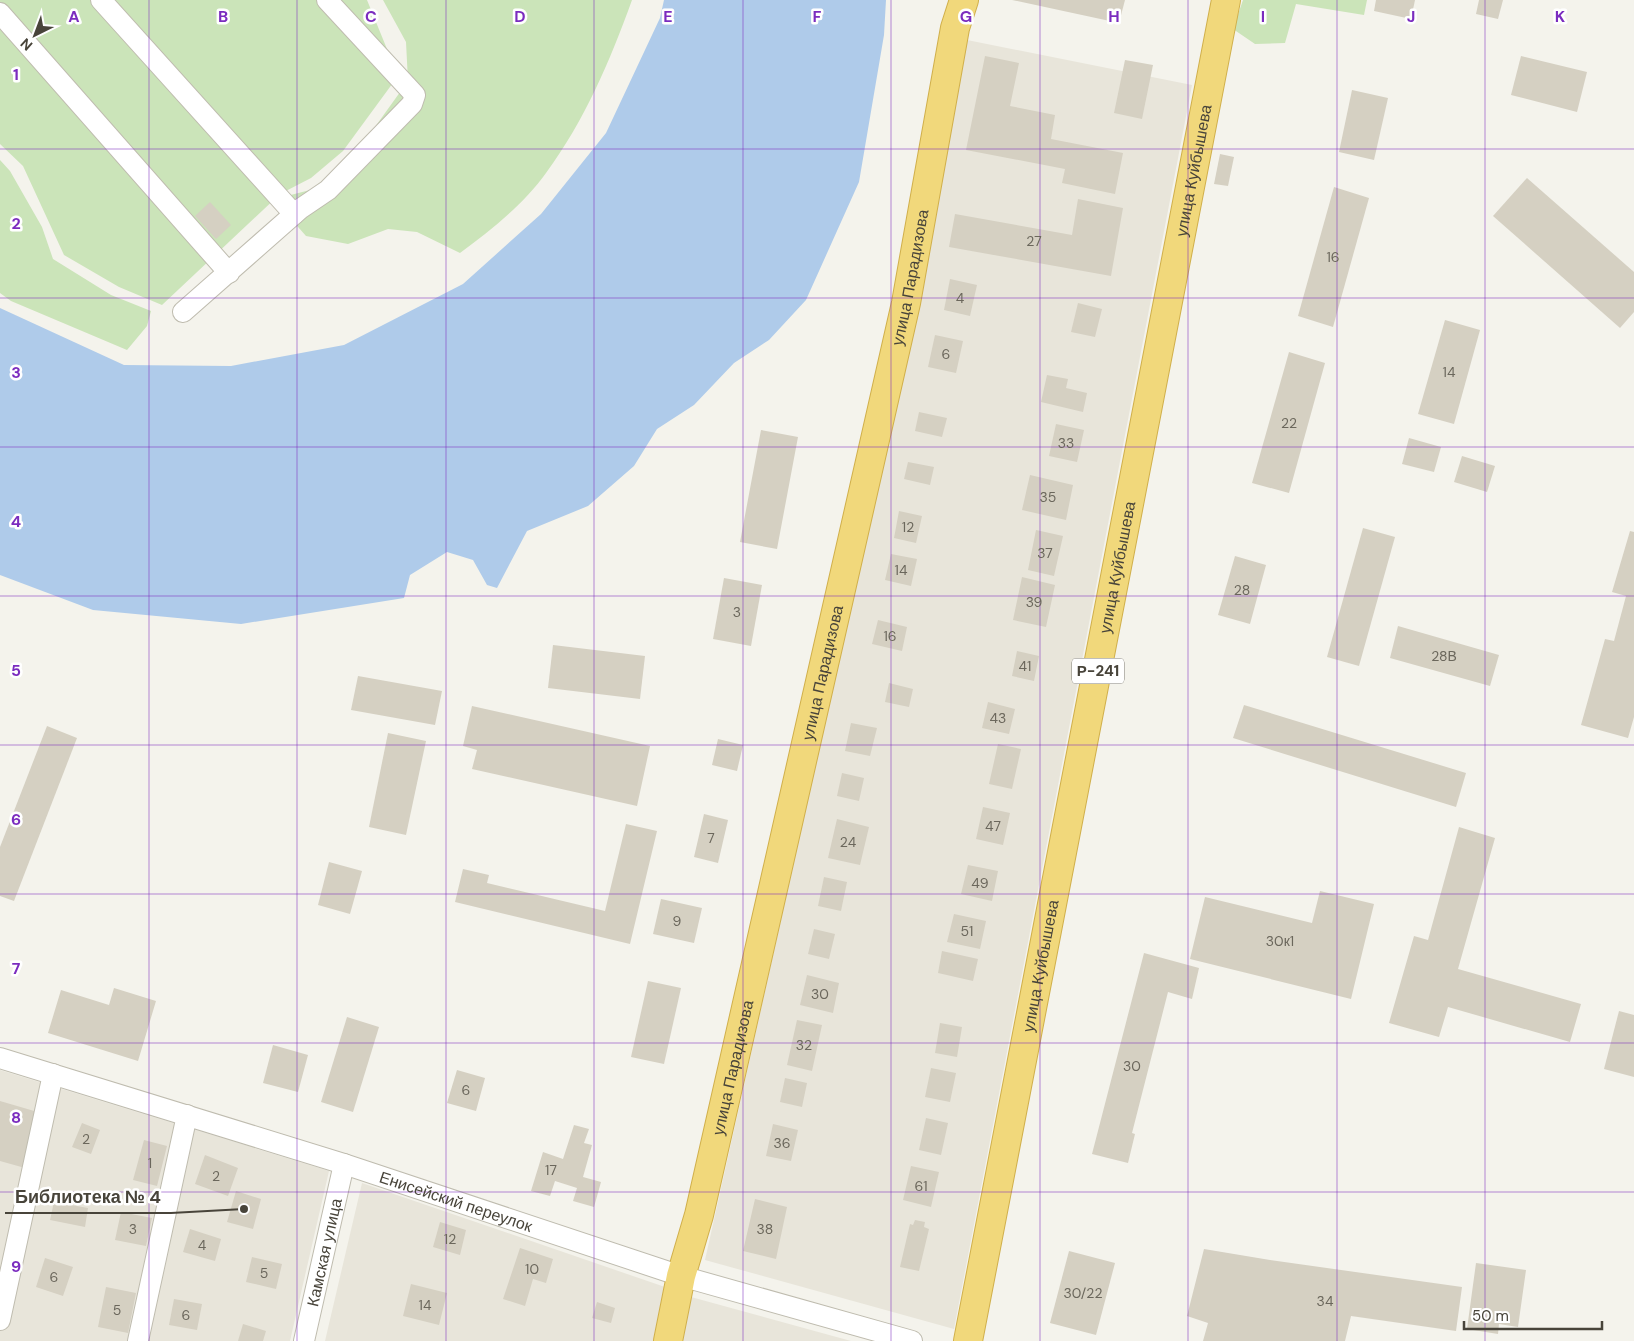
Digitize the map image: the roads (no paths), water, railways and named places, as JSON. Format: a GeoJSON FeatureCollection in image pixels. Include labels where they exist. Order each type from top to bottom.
{"type":"FeatureCollection","features":[{"type":"Feature","properties":{"kind":"highway","name":"улица Парадизова"},"geometry":{"type":"LineString","coordinates":[[668,1341],[681,1276],[699,1215],[903,312],[955,28],[964,0]]}},
{"type":"Feature","properties":{"kind":"highway","name":"улица Куйбышева"},"geometry":{"type":"LineString","coordinates":[[968,1341],[1226,0]]}},
{"type":"Feature","properties":{"kind":"street"},"geometry":{"type":"LineString","coordinates":[[101,0],[294,214]]}},
{"type":"Feature","properties":{"kind":"street"},"geometry":{"type":"LineString","coordinates":[[183,312],[294,214],[328,190],[412,104],[415,95],[327,0]]}},
{"type":"Feature","properties":{"kind":"street"},"geometry":{"type":"LineString","coordinates":[[0,13],[228,273]]}},
{"type":"Feature","properties":{"kind":"street","name":"Енисейский переулок"},"geometry":{"type":"LineString","coordinates":[[0,1058],[344,1164],[681,1276],[912,1341]]}},
{"type":"Feature","properties":{"kind":"street"},"geometry":{"type":"LineString","coordinates":[[0,1320],[53,1074]]}},
{"type":"Feature","properties":{"kind":"street"},"geometry":{"type":"LineString","coordinates":[[138,1341],[187,1115]]}},
{"type":"Feature","properties":{"kind":"street","name":"Камская улица"},"geometry":{"type":"LineString","coordinates":[[304,1341],[344,1164]]}},
{"type":"Feature","properties":{"kind":"water"},"geometry":{"type":"Polygon","coordinates":[[[664,0],[886,0],[884,35],[859,182],[806,300],[769,340],[734,363],[694,405],[657,429],[634,466],[588,506],[527,531],[497,588],[487,585],[473,560],[447,552],[410,575],[404,598],[241,624],[93,610],[0,575],[0,308],[124,365],[231,366],[344,345],[463,284],[541,214],[606,133],[660,18],[664,0]]]}},
{"type":"Feature","properties":{"kind":"place","name":"Библиотека № 4"},"geometry":{"type":"Point","coordinates":[244,1209]}}]}
